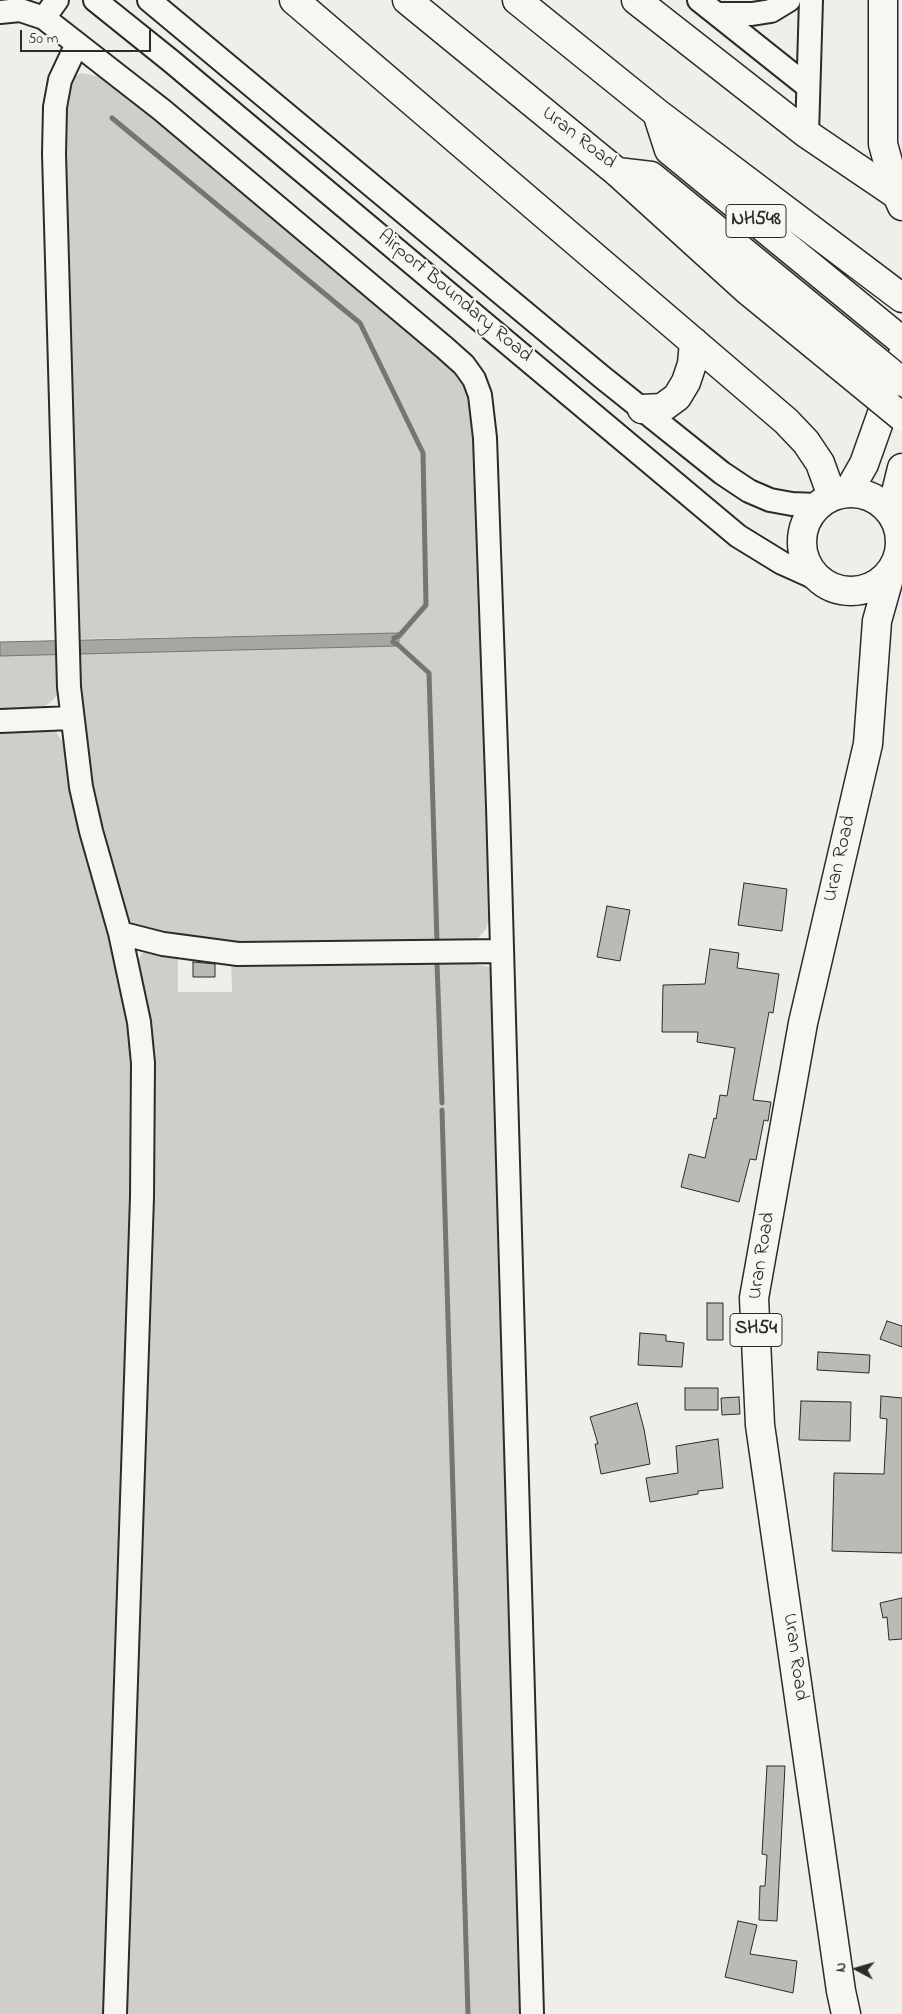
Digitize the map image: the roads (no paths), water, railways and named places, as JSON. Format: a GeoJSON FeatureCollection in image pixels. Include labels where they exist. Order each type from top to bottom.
{"type":"FeatureCollection","features":[{"type":"Feature","properties":{"kind":"main road"},"geometry":{"type":"LineString","coordinates":[[294,0],[786,421],[806,442],[820,463],[832,498]]}},
{"type":"Feature","properties":{"kind":"main road","name":"Uran Road"},"geometry":{"type":"LineString","coordinates":[[407,0],[617,172],[651,176],[902,382]]}},
{"type":"Feature","properties":{"kind":"main road","name":"NH548"},"geometry":{"type":"LineString","coordinates":[[517,0],[657,113],[896,293]]}},
{"type":"Feature","properties":{"kind":"main road"},"geometry":{"type":"LineString","coordinates":[[636,0],[807,134],[899,200]]}},
{"type":"Feature","properties":{"kind":"main road"},"geometry":{"type":"LineString","coordinates":[[883,0],[882,144],[899,200]]}},
{"type":"Feature","properties":{"kind":"main road","name":"NH548"},"geometry":{"type":"LineString","coordinates":[[657,113],[669,150],[902,341]]}},
{"type":"Feature","properties":{"kind":"main road","name":"NH548"},"geometry":{"type":"LineString","coordinates":[[617,172],[747,290],[902,417]]}},
{"type":"Feature","properties":{"kind":"main road"},"geometry":{"type":"LineString","coordinates":[[642,409],[662,408],[677,397],[686,382],[692,364],[694,342]]}},
{"type":"Feature","properties":{"kind":"main road"},"geometry":{"type":"LineString","coordinates":[[832,498],[865,494],[880,502],[891,513],[898,526],[901,542],[898,557],[891,571],[880,582],[866,589],[851,591],[828,585],[810,568],[803,553],[802,536],[807,519],[832,498],[864,464],[902,357]]}},
{"type":"Feature","properties":{"kind":"main road"},"geometry":{"type":"LineString","coordinates":[[891,513],[902,468]]}},
{"type":"Feature","properties":{"kind":"main road","name":"Uran Road"},"geometry":{"type":"LineString","coordinates":[[846,2014],[841,1991],[760,1425],[754,1298],[803,1023],[868,744],[877,621],[891,571]]}},
{"type":"Feature","properties":{"kind":"main road","name":"Uran Road"},"geometry":{"type":"LineString","coordinates":[[828,585],[852,602],[865,621],[875,651]]}},
{"type":"Feature","properties":{"kind":"street","name":"Airport Boundary Road"},"geometry":{"type":"LineString","coordinates":[[95,0],[186,73],[738,536],[782,563],[828,585]]}},
{"type":"Feature","properties":{"kind":"street","name":"Airport Boundary Road"},"geometry":{"type":"LineString","coordinates":[[149,0],[642,409],[722,473],[749,491],[770,500],[792,504],[832,498]]}},
{"type":"Feature","properties":{"kind":"street"},"geometry":{"type":"LineString","coordinates":[[699,0],[808,86]]}},
{"type":"Feature","properties":{"kind":"street"},"geometry":{"type":"LineString","coordinates":[[718,14],[752,14],[771,11],[789,0]]}},
{"type":"Feature","properties":{"kind":"street"},"geometry":{"type":"LineString","coordinates":[[807,134],[811,0]]}},
{"type":"Feature","properties":{"kind":"street"},"geometry":{"type":"LineString","coordinates":[[0,12],[50,9],[77,44],[162,110],[464,365],[474,379],[483,412],[502,951],[532,2014]]}},
{"type":"Feature","properties":{"kind":"street"},"geometry":{"type":"LineString","coordinates":[[77,44],[60,80],[55,107],[54,135],[71,718],[81,787],[91,831],[120,933],[139,1022],[143,1063],[144,1126],[115,2014]]}},
{"type":"Feature","properties":{"kind":"street"},"geometry":{"type":"LineString","coordinates":[[0,721],[71,718]]}},
{"type":"Feature","properties":{"kind":"street"},"geometry":{"type":"LineString","coordinates":[[120,933],[163,944],[238,954],[502,951]]}},
{"type":"Feature","properties":{"kind":"waterway"},"geometry":{"type":"LineString","coordinates":[[112,118],[360,323],[423,453],[426,605],[399,636],[394,638]]}},
{"type":"Feature","properties":{"kind":"waterway"},"geometry":{"type":"LineString","coordinates":[[393,642],[429,673],[437,942]]}},
{"type":"Feature","properties":{"kind":"waterway"},"geometry":{"type":"LineString","coordinates":[[437,963],[442,1103]]}},
{"type":"Feature","properties":{"kind":"waterway"},"geometry":{"type":"LineString","coordinates":[[442,1110],[468,2014]]}}]}
